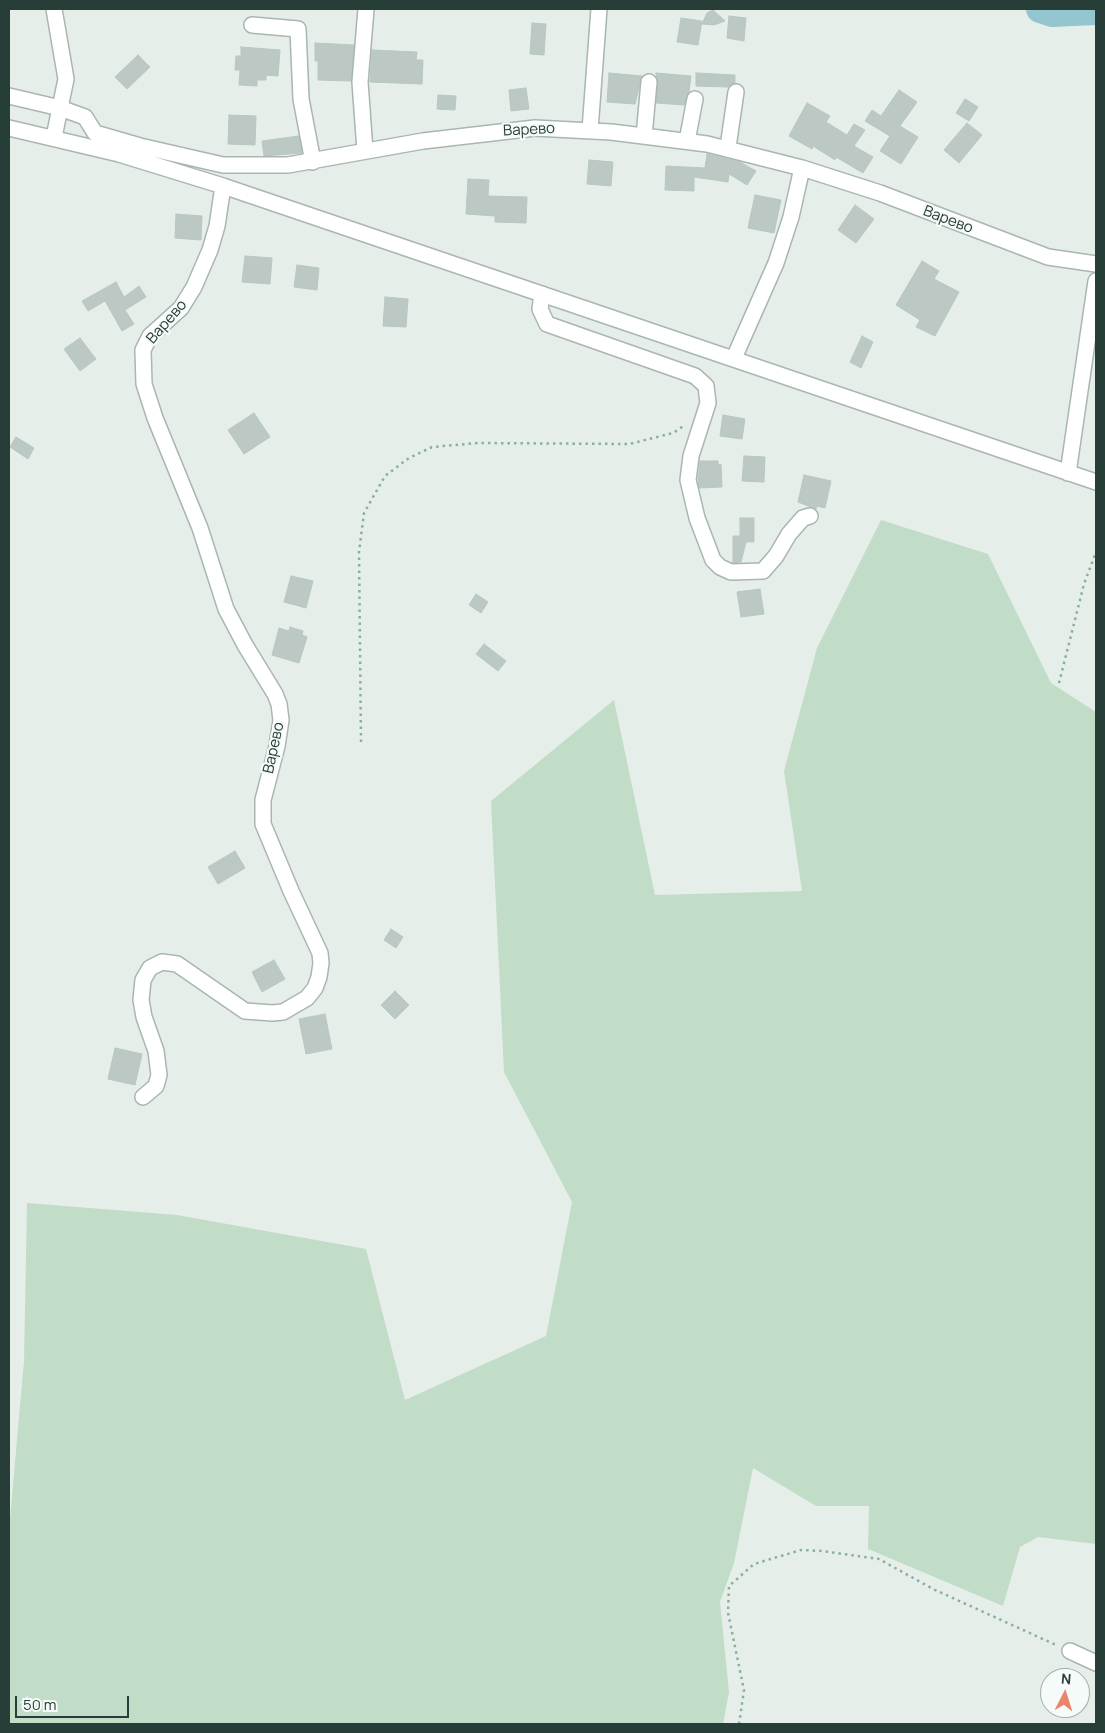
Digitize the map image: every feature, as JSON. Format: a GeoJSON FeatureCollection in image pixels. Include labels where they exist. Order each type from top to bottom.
{"type":"FeatureCollection","features":[{"type":"Feature","properties":{"kind":"street"},"geometry":{"type":"LineString","coordinates":[[54,9],[66,79],[54,137]]}},
{"type":"Feature","properties":{"kind":"street"},"geometry":{"type":"LineString","coordinates":[[365,151],[360,82],[366,9]]}},
{"type":"Feature","properties":{"kind":"street"},"geometry":{"type":"LineString","coordinates":[[590,130],[599,9]]}},
{"type":"Feature","properties":{"kind":"street"},"geometry":{"type":"LineString","coordinates":[[252,25],[298,29],[301,99],[313,162]]}},
{"type":"Feature","properties":{"kind":"street"},"geometry":{"type":"LineString","coordinates":[[644,136],[649,82]]}},
{"type":"Feature","properties":{"kind":"street"},"geometry":{"type":"LineString","coordinates":[[728,147],[736,92]]}},
{"type":"Feature","properties":{"kind":"street","name":"Варево"},"geometry":{"type":"LineString","coordinates":[[9,96],[60,108],[85,117],[95,133],[161,152],[223,165],[262,166],[313,162],[365,151],[491,132],[535,128],[590,130],[728,147],[880,193],[1048,257],[1096,264]]}},
{"type":"Feature","properties":{"kind":"street"},"geometry":{"type":"LineString","coordinates":[[688,141],[695,99]]}},
{"type":"Feature","properties":{"kind":"street"},"geometry":{"type":"LineString","coordinates":[[9,128],[120,154],[223,186],[1096,482]]}},
{"type":"Feature","properties":{"kind":"street"},"geometry":{"type":"LineString","coordinates":[[734,358],[776,263],[791,217],[802,168]]}},
{"type":"Feature","properties":{"kind":"street","name":"Варево"},"geometry":{"type":"LineString","coordinates":[[143,1097],[156,1086],[159,1075],[156,1051],[144,1017],[141,1000],[143,980],[150,968],[162,962],[177,964],[245,1011],[272,1013],[283,1012],[307,998],[320,977],[320,953],[263,824],[263,800],[277,746],[281,720],[279,704],[276,694],[245,645],[226,609],[200,528],[155,418],[144,384],[143,350],[150,336],[181,308],[194,286],[210,250],[217,226],[223,186]]}},
{"type":"Feature","properties":{"kind":"street"},"geometry":{"type":"LineString","coordinates":[[1068,473],[1096,281]]}},
{"type":"Feature","properties":{"kind":"street"},"geometry":{"type":"LineString","coordinates":[[542,294],[540,309],[547,324],[699,378],[708,391],[708,403],[691,456],[688,480],[697,518],[713,560],[720,567],[731,572],[762,571],[776,556],[789,534],[803,518],[810,516]]}},
{"type":"Feature","properties":{"kind":"street"},"geometry":{"type":"LineString","coordinates":[[1070,1651],[1096,1663]]}},
{"type":"Feature","properties":{"kind":"path"},"geometry":{"type":"LineString","coordinates":[[360,742],[359,552],[364,513],[385,476],[409,458],[432,447],[478,443],[629,444],[673,433],[705,412]]}},
{"type":"Feature","properties":{"kind":"path"},"geometry":{"type":"LineString","coordinates":[[1059,683],[1084,584],[1096,552]]}},
{"type":"Feature","properties":{"kind":"path"},"geometry":{"type":"LineString","coordinates":[[738,1724],[744,1690],[728,1613],[729,1586],[754,1564],[801,1550],[822,1550],[879,1559],[956,1600],[1070,1651]]}},
{"type":"Feature","properties":{"kind":"green space"},"geometry":{"type":"Polygon","coordinates":[[[881,520],[988,554],[1051,683],[1096,712],[1096,1544],[1038,1537],[1020,1547],[1003,1606],[868,1549],[869,1506],[816,1506],[753,1468],[734,1563],[720,1602],[729,1692],[723,1724],[9,1724],[9,1530],[24,1361],[27,1203],[177,1215],[366,1249],[405,1400],[546,1336],[572,1202],[504,1072],[491,801],[614,700],[655,895],[802,891],[784,771],[817,648],[881,520]]]}},
{"type":"Feature","properties":{"kind":"building"},"geometry":{"type":"Polygon","coordinates":[[[713,10],[725,21],[714,25],[702,24],[707,13],[713,10]]]}},
{"type":"Feature","properties":{"kind":"building"},"geometry":{"type":"Polygon","coordinates":[[[729,16],[746,18],[744,41],[727,38],[729,16]]]}},
{"type":"Feature","properties":{"kind":"building"},"geometry":{"type":"Polygon","coordinates":[[[681,18],[702,21],[698,45],[677,42],[681,18]]]}},
{"type":"Feature","properties":{"kind":"building"},"geometry":{"type":"Polygon","coordinates":[[[532,23],[546,24],[544,55],[530,54],[532,23]]]}},
{"type":"Feature","properties":{"kind":"building"},"geometry":{"type":"Polygon","coordinates":[[[315,43],[354,45],[351,81],[318,80],[318,61],[315,61],[315,43]]]}},
{"type":"Feature","properties":{"kind":"building"},"geometry":{"type":"Polygon","coordinates":[[[241,47],[280,50],[278,76],[266,75],[266,80],[257,80],[257,86],[239,85],[240,70],[235,70],[236,56],[241,56],[241,47]]]}},
{"type":"Feature","properties":{"kind":"building"},"geometry":{"type":"Polygon","coordinates":[[[372,50],[417,52],[416,60],[423,60],[422,84],[370,82],[372,50]]]}},
{"type":"Feature","properties":{"kind":"building"},"geometry":{"type":"Polygon","coordinates":[[[138,55],[150,67],[127,89],[115,77],[138,55]]]}},
{"type":"Feature","properties":{"kind":"building"},"geometry":{"type":"Polygon","coordinates":[[[609,73],[642,76],[635,104],[607,102],[609,73]]]}},
{"type":"Feature","properties":{"kind":"building"},"geometry":{"type":"Polygon","coordinates":[[[656,73],[691,76],[689,92],[684,105],[656,103],[658,83],[656,73]]]}},
{"type":"Feature","properties":{"kind":"building"},"geometry":{"type":"Polygon","coordinates":[[[696,73],[735,75],[735,83],[728,87],[696,86],[696,73]]]}},
{"type":"Feature","properties":{"kind":"building"},"geometry":{"type":"Polygon","coordinates":[[[526,88],[529,109],[511,111],[509,90],[526,88]]]}},
{"type":"Feature","properties":{"kind":"building"},"geometry":{"type":"Polygon","coordinates":[[[899,90],[917,102],[900,126],[918,137],[901,164],[880,151],[890,136],[865,121],[872,110],[881,116],[899,90]]]}},
{"type":"Feature","properties":{"kind":"building"},"geometry":{"type":"Polygon","coordinates":[[[438,95],[456,96],[455,110],[437,109],[438,95]]]}},
{"type":"Feature","properties":{"kind":"building"},"geometry":{"type":"Polygon","coordinates":[[[965,99],[978,107],[969,121],[956,113],[965,99]]]}},
{"type":"Feature","properties":{"kind":"building"},"geometry":{"type":"Polygon","coordinates":[[[807,103],[830,116],[826,122],[847,135],[854,124],[865,130],[854,146],[873,157],[863,173],[836,157],[835,160],[813,146],[812,149],[789,136],[807,103]]]}},
{"type":"Feature","properties":{"kind":"building"},"geometry":{"type":"Polygon","coordinates":[[[229,115],[256,116],[255,145],[228,144],[229,115]]]}},
{"type":"Feature","properties":{"kind":"building"},"geometry":{"type":"Polygon","coordinates":[[[967,123],[982,135],[959,163],[944,150],[967,123]]]}},
{"type":"Feature","properties":{"kind":"building"},"geometry":{"type":"Polygon","coordinates":[[[299,136],[302,153],[264,156],[262,141],[299,136]]]}},
{"type":"Feature","properties":{"kind":"building"},"geometry":{"type":"Polygon","coordinates":[[[707,154],[740,162],[756,171],[747,185],[729,174],[728,182],[694,177],[694,191],[665,190],[666,166],[705,168],[707,154]]]}},
{"type":"Feature","properties":{"kind":"building"},"geometry":{"type":"Polygon","coordinates":[[[589,160],[613,162],[611,186],[587,184],[589,160]]]}},
{"type":"Feature","properties":{"kind":"building"},"geometry":{"type":"Polygon","coordinates":[[[468,179],[489,180],[488,196],[527,197],[526,223],[495,222],[495,216],[466,214],[468,179]]]}},
{"type":"Feature","properties":{"kind":"building"},"geometry":{"type":"Polygon","coordinates":[[[755,195],[781,200],[774,233],[748,228],[755,195]]]}},
{"type":"Feature","properties":{"kind":"building"},"geometry":{"type":"Polygon","coordinates":[[[855,205],[874,219],[856,243],[838,230],[855,205]]]}},
{"type":"Feature","properties":{"kind":"building"},"geometry":{"type":"Polygon","coordinates":[[[176,214],[202,216],[201,240],[175,238],[176,214]]]}},
{"type":"Feature","properties":{"kind":"building"},"geometry":{"type":"Polygon","coordinates":[[[245,256],[272,258],[270,284],[242,282],[245,256]]]}},
{"type":"Feature","properties":{"kind":"building"},"geometry":{"type":"Polygon","coordinates":[[[922,261],[939,271],[934,279],[959,292],[935,336],[916,327],[920,320],[896,305],[922,261]]]}},
{"type":"Feature","properties":{"kind":"building"},"geometry":{"type":"Polygon","coordinates":[[[297,265],[319,268],[317,290],[294,287],[297,265]]]}},
{"type":"Feature","properties":{"kind":"building"},"geometry":{"type":"Polygon","coordinates":[[[116,282],[124,297],[139,286],[146,297],[125,310],[134,324],[122,331],[105,301],[88,311],[82,301],[116,282]]]}},
{"type":"Feature","properties":{"kind":"building"},"geometry":{"type":"Polygon","coordinates":[[[385,297],[408,299],[406,327],[383,326],[385,297]]]}},
{"type":"Feature","properties":{"kind":"building"},"geometry":{"type":"Polygon","coordinates":[[[862,336],[873,342],[861,368],[850,362],[862,336]]]}},
{"type":"Feature","properties":{"kind":"building"},"geometry":{"type":"Polygon","coordinates":[[[80,338],[96,359],[80,371],[64,349],[80,338]]]}},
{"type":"Feature","properties":{"kind":"building"},"geometry":{"type":"Polygon","coordinates":[[[254,413],[270,437],[244,454],[228,430],[254,413]]]}},
{"type":"Feature","properties":{"kind":"building"},"geometry":{"type":"Polygon","coordinates":[[[723,415],[745,419],[742,439],[720,436],[723,415]]]}},
{"type":"Feature","properties":{"kind":"building"},"geometry":{"type":"Polygon","coordinates":[[[16,437],[34,448],[28,459],[10,447],[16,437]]]}},
{"type":"Feature","properties":{"kind":"building"},"geometry":{"type":"Polygon","coordinates":[[[744,456],[765,457],[764,482],[742,481],[744,456]]]}},
{"type":"Feature","properties":{"kind":"building"},"geometry":{"type":"Polygon","coordinates":[[[700,461],[718,461],[718,465],[721,464],[722,487],[699,488],[700,461]]]}},
{"type":"Feature","properties":{"kind":"building"},"geometry":{"type":"Polygon","coordinates":[[[804,475],[831,481],[825,508],[817,506],[816,509],[798,502],[804,475]]]}},
{"type":"Feature","properties":{"kind":"building"},"geometry":{"type":"Polygon","coordinates":[[[740,518],[754,518],[754,542],[746,542],[741,562],[733,563],[733,536],[740,536],[740,518]]]}},
{"type":"Feature","properties":{"kind":"building"},"geometry":{"type":"Polygon","coordinates":[[[291,576],[313,581],[306,608],[284,602],[291,576]]]}},
{"type":"Feature","properties":{"kind":"building"},"geometry":{"type":"Polygon","coordinates":[[[760,589],[764,614],[741,617],[737,592],[760,589]]]}},
{"type":"Feature","properties":{"kind":"building"},"geometry":{"type":"Polygon","coordinates":[[[476,594],[488,602],[481,613],[469,605],[476,594]]]}},
{"type":"Feature","properties":{"kind":"building"},"geometry":{"type":"Polygon","coordinates":[[[290,627],[303,631],[302,635],[307,637],[299,663],[272,655],[279,628],[289,631],[290,627]]]}},
{"type":"Feature","properties":{"kind":"building"},"geometry":{"type":"Polygon","coordinates":[[[484,644],[506,661],[498,671],[476,654],[484,644]]]}},
{"type":"Feature","properties":{"kind":"building"},"geometry":{"type":"Polygon","coordinates":[[[235,851],[245,868],[218,884],[208,867],[235,851]]]}},
{"type":"Feature","properties":{"kind":"building"},"geometry":{"type":"Polygon","coordinates":[[[391,929],[403,937],[396,948],[384,940],[391,929]]]}},
{"type":"Feature","properties":{"kind":"building"},"geometry":{"type":"Polygon","coordinates":[[[274,960],[285,979],[262,992],[252,972],[274,960]]]}},
{"type":"Feature","properties":{"kind":"building"},"geometry":{"type":"Polygon","coordinates":[[[395,991],[409,1005],[395,1019],[381,1005],[395,991]]]}},
{"type":"Feature","properties":{"kind":"building"},"geometry":{"type":"Polygon","coordinates":[[[325,1014],[332,1049],[306,1054],[299,1019],[325,1014]]]}},
{"type":"Feature","properties":{"kind":"building"},"geometry":{"type":"Polygon","coordinates":[[[115,1048],[142,1054],[135,1085],[108,1079],[115,1048]]]}},
{"type":"Feature","properties":{"kind":"waterway"},"geometry":{"type":"LineString","coordinates":[[1040,9],[1052,13],[1096,11]]}}]}
